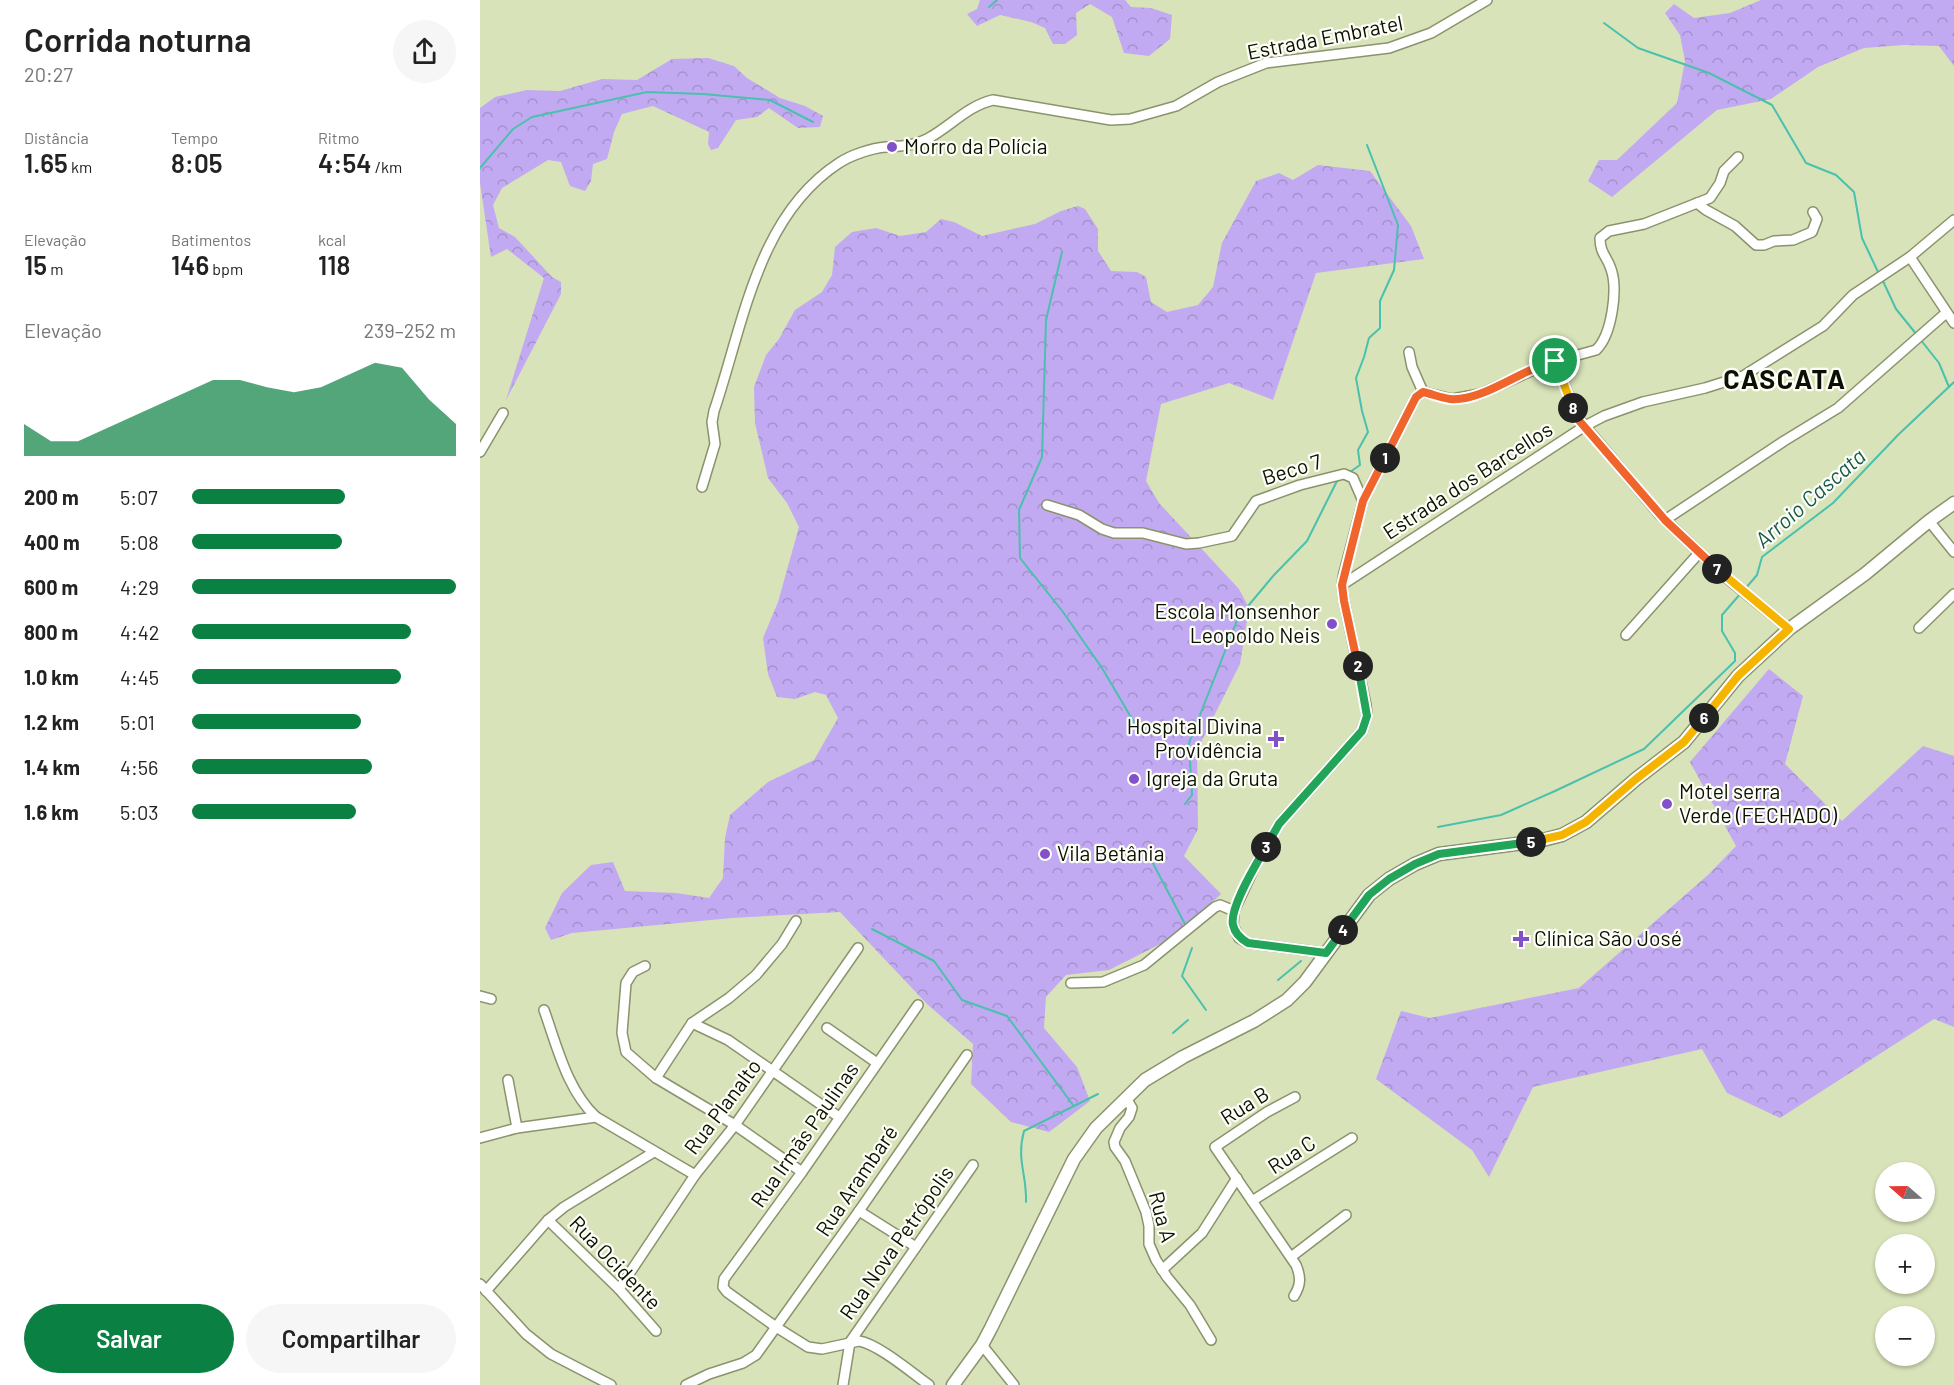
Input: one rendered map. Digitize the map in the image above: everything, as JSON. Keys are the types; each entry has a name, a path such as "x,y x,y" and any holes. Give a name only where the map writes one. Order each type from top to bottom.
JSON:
{"main road":[{"path":"953,1385 982,1345 1074,1159 1096,1128 1145,1080 1183,1057 1254,1021 1287,1000 1305,982 1369,895 1389,879 1439,854 1539,841 1562,835 1586,822 1684,742 1738,676 1789,629 1865,574 1954,503"}],"street":[{"name":"Estrada Embratel","path":"702,487 715,444 712,422 739,330 766,251 782,222 801,195 839,163 877,149 909,145 926,140 978,105 993,100 1111,120 1130,119 1176,106 1218,82 1266,63 1389,48 1431,33 1488,0"},
{"path":"1326,953 1248,943 1239,938 1233,925 1234,911 1255,866 1279,824 1362,731 1367,716 1366,705 1342,585 1363,501 1416,397 1423,392 1452,399 1480,394 1555,361 1596,350 1601,345 1607,331 1615,295 1611,266 1600,250 1600,238 1610,231 1644,224 1710,198 1720,183 1724,171 1738,157"},
{"path":"1697,203 1735,226 1756,245 1793,240 1812,232 1817,219 1813,212"},
{"name":"Estrada dos Barcellos","path":"1342,585 1585,426 1604,416 1643,402 1705,388 1743,376 1823,326 1853,295 1910,256 1954,220"},
{"path":"1910,256 1954,323"},
{"path":"1665,520 1838,408 1946,313"},
{"path":"1409,352 1412,367 1423,392"},
{"path":"1555,361 1576,417 1665,520 1699,553 1789,629"},
{"path":"480,452 503,413"},
{"name":"Beco 7","path":"1047,505 1079,515 1102,529 1114,533 1143,533 1186,544 1232,536 1256,501 1344,474 1353,478 1363,501"},
{"path":"1929,521 1954,552"},
{"path":"1626,635 1699,553"},
{"path":"1919,628 1954,594"},
{"path":"1071,983 1103,981 1144,965 1215,907 1220,905 1234,911"},
{"path":"656,1078 692,1023 729,998 756,975 782,944 796,921"},
{"name":"Rua Planalto","path":"619,1289 695,1175 735,1125 858,948"},
{"path":"645,966 633,972 626,983 622,1033 626,1052 656,1078 735,1125 802,1172"},
{"path":"480,996 491,999"},
{"name":"Rua Irmãs Paulinas","path":"776,1328 727,1292 723,1287 724,1279 802,1172 918,1005"},
{"path":"544,1010 564,1067 583,1105 596,1117 695,1175"},
{"path":"692,1023 728,1040 839,1117"},
{"path":"827,1028 877,1063"},
{"name":"Rua Arambaré","path":"686,1385 709,1374 742,1363 756,1355 967,1055"},
{"path":"508,1080 517,1128"},
{"name":"Rua B","path":"1237,1178 1215,1147 1267,1112 1295,1097"},
{"name":"Rua A","path":"1126,1098 1132,1108 1129,1117 1120,1128 1114,1142 1115,1147 1125,1161 1146,1212 1149,1244 1162,1270 1190,1305 1210,1340"},
{"path":"480,1138 517,1128 596,1117"},
{"name":"Rua C","path":"1252,1201 1352,1138"},
{"path":"611,1385 551,1354 526,1334 483,1288 548,1220 564,1207 654,1152"},
{"name":"Rua Nova Petrópolis","path":"850,1342 973,1165"},
{"path":"1162,1270 1202,1233 1237,1178 1292,1257 1300,1274 1299,1288 1294,1296"},
{"path":"859,1211 916,1247"},
{"path":"1292,1257 1346,1215"},
{"name":"Rua Ocidente","path":"548,1220 619,1289 656,1331"},
{"path":"776,1328 808,1347 822,1349 864,1341 929,1385"},
{"path":"843,1385 850,1342"},
{"path":"982,1345 1014,1385"}],"green space":[{"path":"980,0 1125,0 1131,7 1151,8 1172,15 1170,39 1149,56 1124,53 1112,17 1090,4 1076,13 1077,35 1065,44 1053,44 1045,28 1031,22 1000,15 977,26 967,14 977,9"},
{"path":"1761,0 1954,0 1954,66 1939,46 1904,45 1864,48 1818,67 1771,99 1717,110 1612,197 1588,181 1599,160 1617,160 1677,103 1685,61 1680,35 1665,13 1674,4 1694,18 1730,13"},
{"path":"708,58 734,66 747,78 780,98 805,106 823,116 820,127 798,128 769,108 757,117 736,120 718,148 711,150 708,144 709,132 653,106 622,114 614,132 607,159 593,164 591,181 585,191 570,186 561,162 548,160 502,188 493,205 499,228 515,237 552,277 561,282 561,294 506,400 544,278 507,249 491,257 480,183 480,108 495,97 527,90 560,91 602,79 637,80 672,59"},
{"path":"1318,165 1370,171 1411,226 1424,259 1316,273 1273,400 1229,383 1161,404 1146,481 1159,503 1239,589 1249,608 1240,664 1197,750 1198,829 1184,856 1221,894 1178,935 1109,970 1066,975 1046,997 1044,1028 1077,1067 1090,1101 1049,1132 1011,1122 971,1084 973,1044 927,1004 840,912 732,918 572,933 551,940 545,928 562,893 591,865 613,862 625,891 676,893 709,898 723,878 725,838 730,815 768,782 814,760 838,718 826,695 815,692 795,699 777,697 768,674 763,638 778,602 799,527 787,503 768,478 755,423 754,387 766,355 779,339 795,310 822,292 832,275 835,247 852,232 876,228 900,236 926,232 941,219 954,222 982,236 1035,224 1061,211 1078,206 1085,209 1098,229 1098,251 1111,271 1137,272 1146,277 1151,302 1167,312 1198,305 1213,287 1222,243 1256,181 1279,173 1293,180"},
{"path":"1769,669 1803,696 1785,764 1842,821 1923,746 1954,756 1954,1027 1934,1019 1780,1118 1727,1093 1702,1049 1533,1087 1489,1177 1472,1150 1376,1079 1401,1011 1430,1018 1579,988 1709,874 1736,846 1690,762"}],"waterway":[{"path":"989,7 997,0"},
{"path":"1604,23 1638,48 1709,73 1772,105 1806,163 1836,175 1854,192 1862,238 1879,274"},
{"path":"480,168 513,129 532,117 647,92 770,100 813,122"},
{"path":"1350,472 1360,465 1358,450 1368,432 1356,378 1369,338 1380,328 1380,301 1394,270 1398,225 1367,145"},
{"path":"1062,252 1046,320 1042,457 1019,510 1020,558 1063,612 1102,668 1135,724"},
{"path":"1882,279 1896,309 1917,335"},
{"path":"1920,339 1939,363 1949,387"},
{"name":"Arroio Cascata","path":"1745,589 1757,575 1762,557 1833,503 1898,435 1954,382"},
{"path":"1185,804 1192,795 1189,743 1238,618 1274,575 1307,541 1340,479"},
{"name":"Arroio Cascata","path":"1438,827 1501,815 1644,749 1735,661 1735,653 1722,631 1722,615 1741,593"},
{"path":"1147,852 1186,926"},
{"path":"872,929 934,961 962,1000 1007,1016 1073,1105"},
{"path":"1192,948 1182,976 1206,1010"},
{"name":"Arroio Cascata","path":"1278,980 1301,961"},
{"name":"Arroio Cascata","path":"1173,1033 1188,1020"},
{"name":"Arroio Cascata","path":"1026,1202 1021,1159 1024,1131 1098,1094"}],"place":[{"name":"Morro da Polícia","path":"892,147"},
{"name":"Escola Monsenhor Leopoldo Neis","path":"1332,624"},
{"name":"Hospital Divina Providência","path":"1276,739"},
{"name":"Igreja da Gruta","path":"1134,779"},
{"name":"Motel serra Verde (FECHADO)","path":"1667,804"},
{"name":"Vila Betânia","path":"1045,854"},
{"name":"Clínica São José","path":"1521,939"}],"district":[{"name":"CASCATA","path":"1785,380"}],"route":[{"path":"1555,361 1576,417 1660,515 1721,573 1789,629 1738,676 1684,742 1586,822 1562,835 1539,841 1439,854 1415,864 1389,879 1369,895 1326,953 1248,943 1239,938 1233,925 1234,911 1255,866 1279,824 1362,731 1367,716 1342,585 1363,501 1416,397 1423,392 1452,399 1480,394 1555,361"}]}
